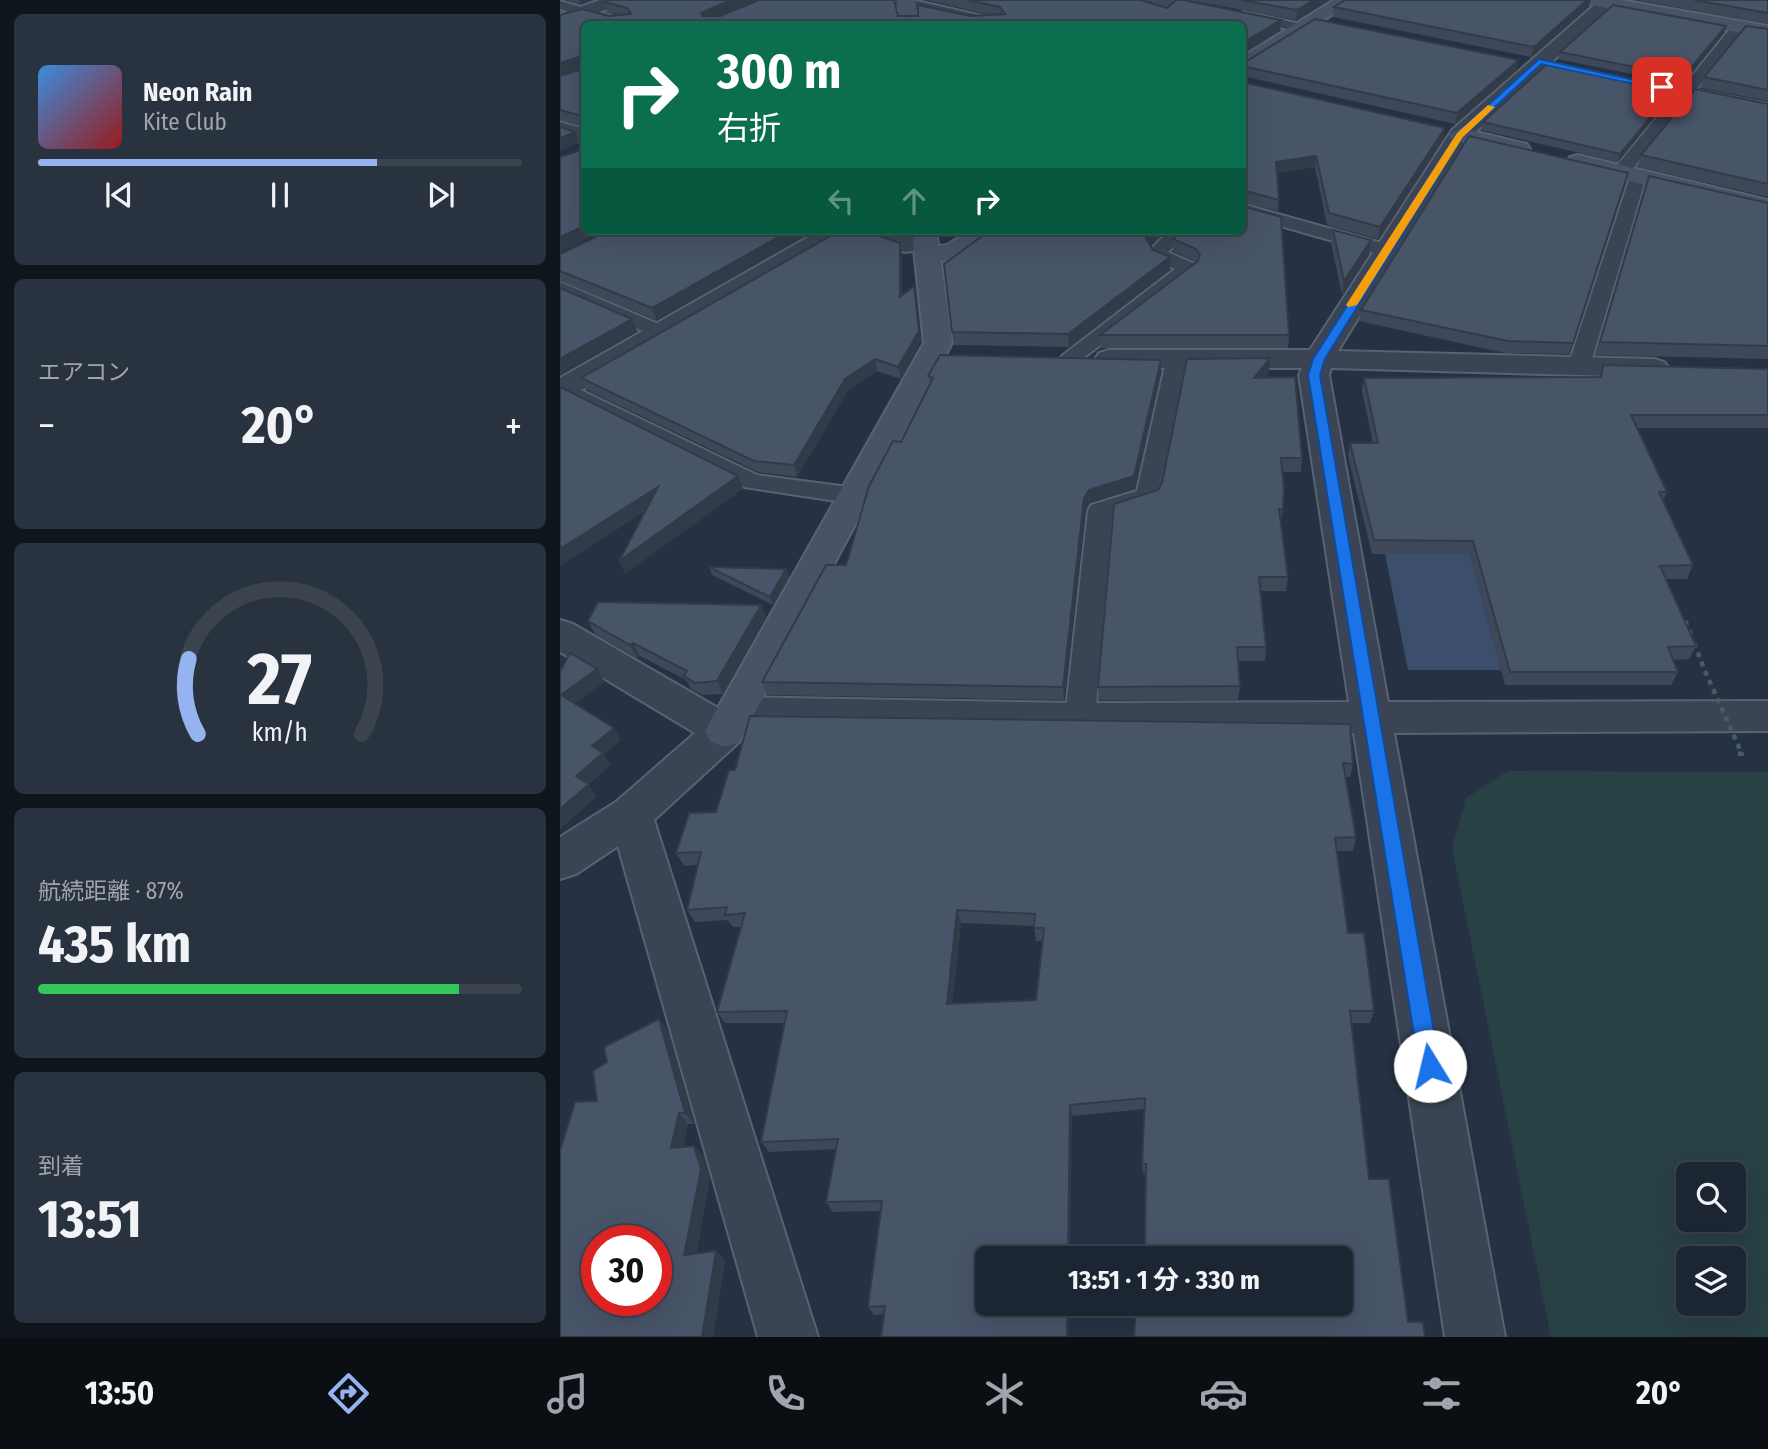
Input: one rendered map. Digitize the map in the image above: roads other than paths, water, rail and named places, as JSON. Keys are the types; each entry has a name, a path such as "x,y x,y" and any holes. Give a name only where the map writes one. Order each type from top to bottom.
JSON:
{"street":[{"path":"560,20 617,0"},
{"path":"1246,63 1346,0"},
{"path":"1475,1337 1314,375 1319,359 1385,250 1446,132 1540,64 1602,1 1768,32"},
{"path":"902,10 974,21"},
{"path":"1307,25 1338,26"},
{"path":"560,128 581,135"},
{"path":"1446,132 1768,207"},
{"path":"562,389 830,235"},
{"path":"878,235 905,244 925,243 954,252 981,235"},
{"path":"560,860 631,815 730,721 856,496 945,357 938,343 925,243"},
{"path":"1056,358 1176,361 1319,359 1687,369"},
{"path":"560,634 730,721 1768,716"},
{"path":"631,815 788,1337"}],"lane":[{"path":"1150,21 1189,3"},
{"path":"560,5 614,21"},
{"path":"1146,7 1168,11"},
{"path":"1222,12 1307,25"},
{"path":"1579,366 1629,174 1686,92 1739,27"},
{"path":"1619,78 1768,109"},
{"path":"1246,210 1385,250"},
{"path":"1056,358 1188,268 1161,257 1158,251 1176,235"},
{"path":"564,293 661,332"},
{"path":"1080,718 1100,511 1149,496 1176,361"},
{"path":"562,389 752,482 856,496"}],"water":[{"path":"1385,554 1470,554 1501,670 1408,670"}]}
